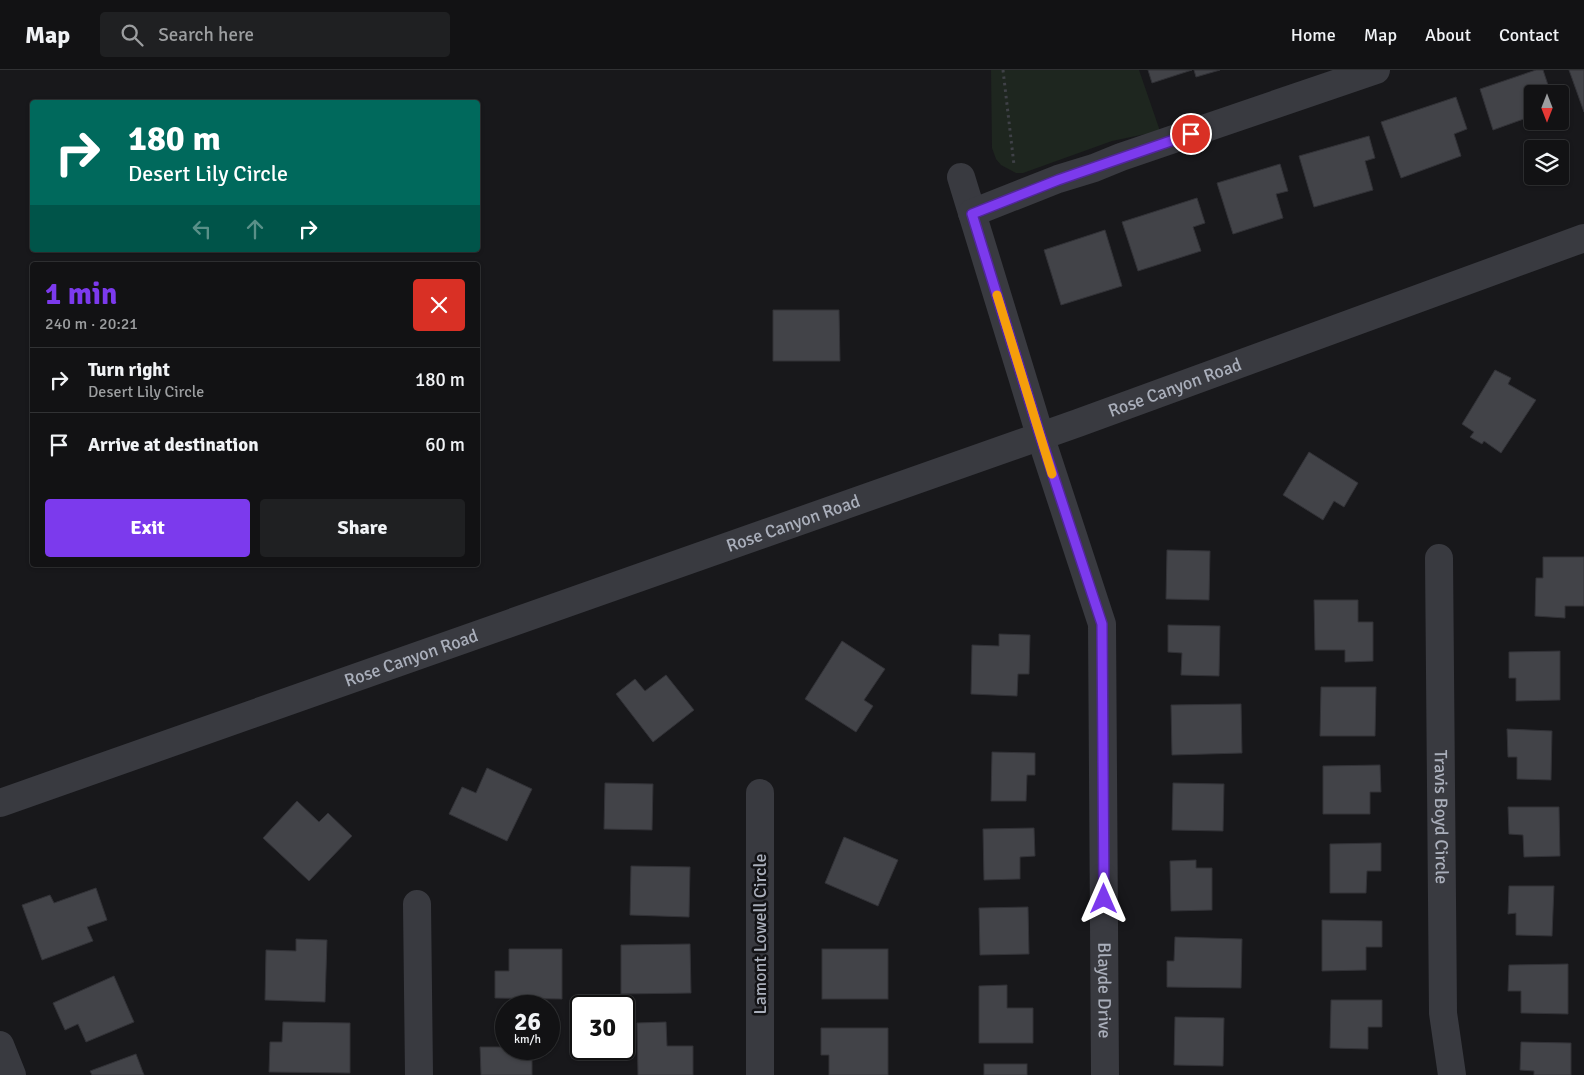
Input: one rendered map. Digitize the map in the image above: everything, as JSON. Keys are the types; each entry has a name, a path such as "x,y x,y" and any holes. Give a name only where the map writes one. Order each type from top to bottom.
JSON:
{"street":[{"path":"972,214 1058,180 1376,70"},
{"name":"Blayde Drive","path":"961,177 1040,435 1102,624 1105,1075"},
{"name":"Rose Canyon Road","path":"0,803 1040,435 1584,238"},
{"name":"Travis Boyd Circle","path":"1439,558 1443,1013 1452,1075"},
{"name":"Lamont Lowell Circle","path":"760,793 760,1075"},
{"path":"417,904 419,1075"},
{"path":"0,1045 12,1075"}],"path":[{"path":"1003,70 1014,165"}],"shaded area":[{"path":"991,70 1139,70 1160,131 1112,141 1023,173 1016,173 1001,165 996,159 992,148"}],"building":[{"path":"1148,70 1192,70 1152,83"},
{"path":"1194,70 1220,70 1196,77"},
{"path":"1536,70 1543,70 1548,85 1524,85 1524,119 1493,130 1480,89"},
{"path":"1569,70 1584,70 1584,112"},
{"path":"1456,97 1467,129 1454,134 1461,156 1401,178 1381,122"},
{"path":"1369,136 1375,158 1365,161 1373,190 1314,207 1299,156"},
{"path":"1280,164 1288,191 1276,194 1283,218 1233,234 1217,183"},
{"path":"1197,198 1205,223 1193,227 1201,251 1138,271 1122,222"},
{"path":"1105,230 1122,286 1061,305 1044,250"},
{"path":"773,310 839,310 840,361 773,361"},
{"path":"1495,370 1511,378 1508,384 1536,400 1501,453 1484,441 1482,444 1470,437 1474,432 1462,424"},
{"path":"1309,452 1358,483 1344,507 1334,501 1323,520 1283,495"},
{"path":"1167,550 1210,551 1209,600 1166,599"},
{"path":"1543,557 1584,557 1584,606 1565,606 1565,618 1535,616 1536,578 1543,578"},
{"path":"1314,600 1358,600 1358,622 1373,622 1373,661 1345,662 1345,650 1315,650"},
{"path":"1168,625 1220,626 1219,676 1181,675 1182,653 1168,652"},
{"path":"999,634 1030,635 1029,674 1018,674 1017,696 971,694 972,645 999,646"},
{"path":"842,641 885,669 864,700 873,706 856,732 805,699"},
{"path":"1560,651 1560,700 1516,701 1516,678 1509,678 1509,652"},
{"path":"666,675 694,710 653,742 616,694 635,679 645,691"},
{"path":"1321,687 1376,687 1375,736 1320,736"},
{"path":"1241,704 1242,753 1172,755 1171,705"},
{"path":"1507,729 1552,731 1551,780 1517,779 1517,757 1508,757"},
{"path":"992,752 1035,753 1035,775 1027,775 1026,801 991,801"},
{"path":"1380,765 1381,792 1370,792 1370,814 1323,814 1323,766"},
{"path":"487,768 532,789 507,841 449,814 462,787 476,793"},
{"path":"605,783 653,784 652,830 604,829"},
{"path":"1173,783 1224,784 1223,831 1172,830"},
{"path":"297,801 319,822 328,813 352,836 309,881 263,838"},
{"path":"1508,807 1559,807 1560,856 1524,857 1523,835 1509,834"},
{"path":"1034,828 1035,856 1020,857 1020,879 984,880 983,829"},
{"path":"844,837 898,860 878,906 825,883"},
{"path":"1381,843 1381,871 1367,871 1366,893 1330,893 1330,844"},
{"path":"1196,860 1196,868 1212,868 1212,910 1171,911 1170,861"},
{"path":"631,866 690,867 689,917 630,915"},
{"path":"1509,886 1554,886 1552,936 1516,935 1516,913 1508,914"},
{"path":"96,888 107,920 87,927 93,941 42,960 22,905 50,895 54,903"},
{"path":"1028,907 1029,954 980,955 979,908"},
{"path":"1322,920 1382,921 1382,947 1366,947 1366,970 1322,971"},
{"path":"1175,937 1242,939 1241,988 1167,987 1167,961 1174,961"},
{"path":"296,939 327,940 325,1002 265,1000 266,950 296,951"},
{"path":"690,944 691,993 621,994 621,945"},
{"path":"509,949 562,949 562,999 560,999 560,995 495,995 495,971 509,971"},
{"path":"822,949 888,949 888,999 822,999"},
{"path":"1568,964 1568,1014 1521,1013 1521,991 1508,991 1509,965"},
{"path":"114,976 134,1022 86,1042 78,1024 65,1030 53,1003"},
{"path":"1007,985 1007,1008 1033,1008 1033,1043 979,1043 979,986"},
{"path":"1331,1000 1382,1000 1382,1027 1368,1027 1368,1049 1330,1048"},
{"path":"1175,1017 1224,1018 1223,1066 1174,1065"},
{"path":"283,1022 350,1023 350,1073 269,1072 270,1042 282,1042"},
{"path":"666,1022 667,1046 693,1046 693,1075 638,1075 637,1023"},
{"path":"821,1028 888,1028 888,1075 829,1075 829,1055 821,1055"},
{"path":"1521,1042 1571,1043 1571,1075 1534,1075 1534,1071 1520,1070"},
{"path":"480,1047 495,1047 495,1060 532,1060 532,1075 481,1075"},
{"path":"136,1054 144,1075 92,1075 90,1071"},
{"path":"984,1064 1027,1064 1027,1075 984,1075"}],"slow traffic":[{"path":"997,295 1052,474"}],"route":[{"path":"1104,899 1102,624 1040,435 972,214 1058,180 1191,134"}]}
